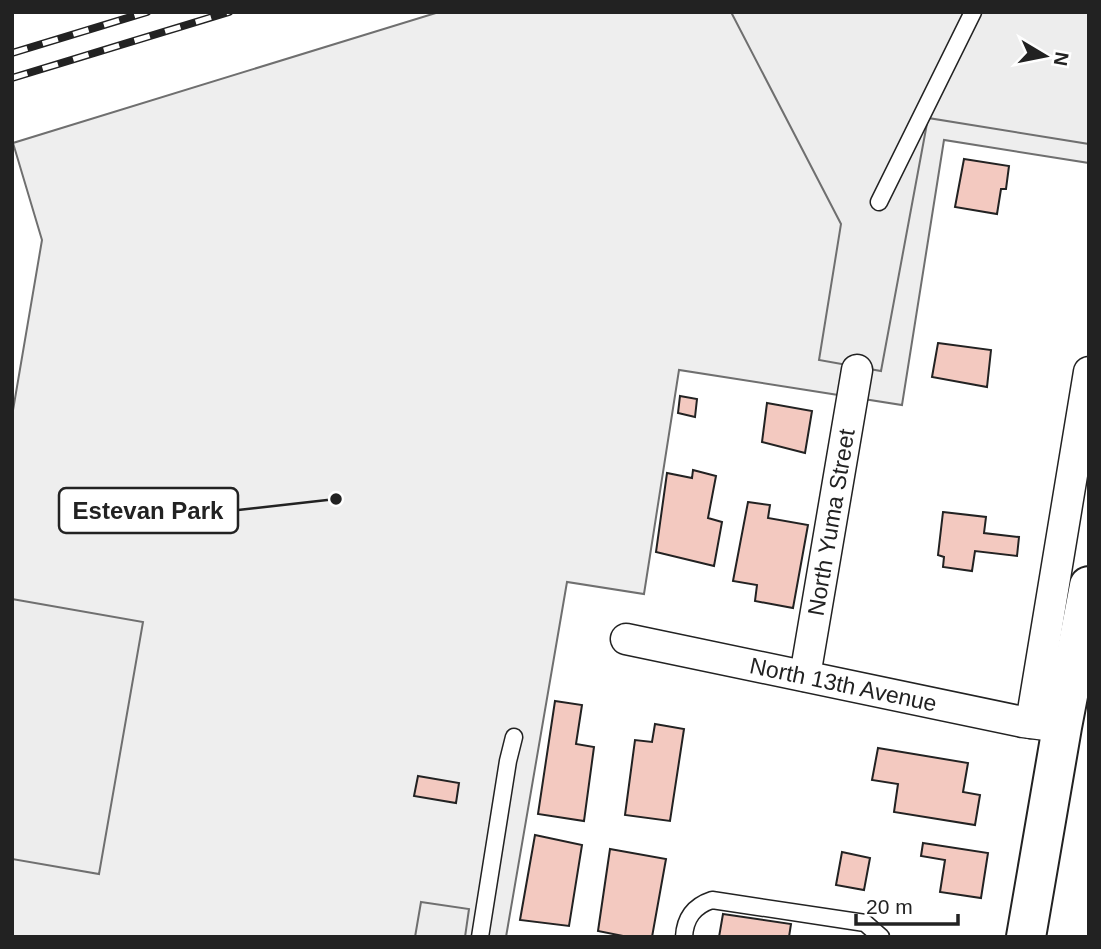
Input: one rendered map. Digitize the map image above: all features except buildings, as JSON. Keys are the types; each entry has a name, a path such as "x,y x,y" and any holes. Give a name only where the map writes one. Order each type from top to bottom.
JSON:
{"main road":[{"path":"1026,937 1046,725 1089,586"}],"street":[{"name":"North Yuma Street","path":"805,676 857,370"},
{"path":"1046,725 1089,372"},
{"name":"North 13th Avenue","path":"626,639 1046,725"}],"lane":[{"path":"879,202 973,12"},
{"path":"480,937 514,737"},
{"path":"684,937 690,914 700,904 712,900 864,923 881,937"}],"shaded area":[{"path":"439,12 1089,12 1089,163 944,140 902,405 679,370 644,594 567,582 506,937 12,937 12,416 42,240 13,143"},
{"path":"731,12 1089,12 1089,144 928,118 881,371 819,360 841,224"},
{"path":"12,599 143,622 99,874 12,859"},
{"path":"421,902 469,909 465,937 415,937"}],"railway":[{"path":"12,53 147,12"},
{"path":"12,78 229,12"}],"place":[{"name":"Estevan Park","path":"336,499"}]}
